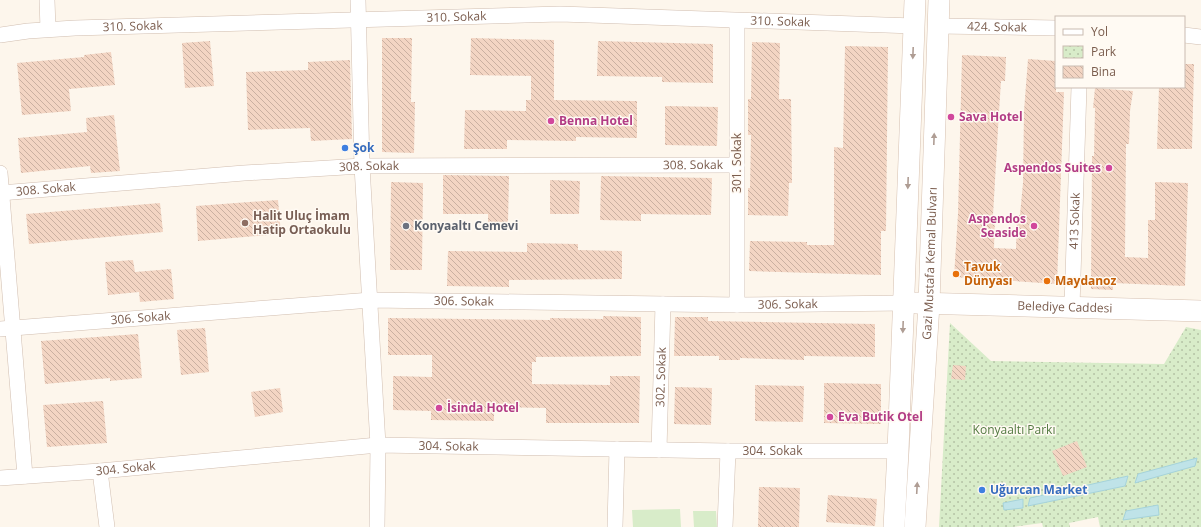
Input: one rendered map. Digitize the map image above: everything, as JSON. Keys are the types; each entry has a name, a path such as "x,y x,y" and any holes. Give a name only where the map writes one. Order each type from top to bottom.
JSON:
{"main road":[{"name":"Gazi Mustafa Kemal Bulvarı","path":"894,527 915,0"},
{"name":"Gazi Mustafa Kemal Bulvarı","path":"915,527 929,304 939,0"},
{"name":"306. Sokak","path":"904,303 929,304"},
{"name":"Belediye Caddesi","path":"929,304 1201,311"},
{"path":"898,451 920,451"}],"street":[{"path":"47,0 48,29"},
{"path":"358,0 362,166 371,300 378,445 378,527"},
{"name":"310. Sokak","path":"0,35 48,29 358,19 560,7 737,21 914,26"},
{"name":"301. Sokak","path":"737,21 737,305"},
{"name":"424. Sokak","path":"938,26 1055,28"},
{"path":"1185,36 1201,37"},
{"name":"413 Sokak","path":"1072,307 1079,88"},
{"name":"308. Sokak","path":"1,193 362,166 737,165"},
{"path":"0,173 6,329 25,476"},
{"name":"306. Sokak","path":"6,329 371,300 737,305 904,303"},
{"name":"302. Sokak","path":"659,450 663,304"},
{"name":"304. Sokak","path":"0,478 100,471 378,445 728,451 898,451"},
{"path":"615,527 617,449"},
{"path":"725,527 728,451"},
{"path":"100,471 108,527"}],"green space":[{"name":"Konyaaltı Parkı","path":"950,323 991,361 1164,364 1186,327 1201,330 1201,527 1100,527 1098,517 1069,523 1070,527 1043,527 1042,523 1013,527 939,527","holes":["1128,476 1125,486 1028,506"]},
{"path":"680,509 681,527 633,527 632,510"},
{"path":"693,511 716,511 717,527 694,527"}],"water":[{"path":"1197,458 1195,466 1135,483 1138,474"},
{"path":"1128,476 1125,486 1028,506 1030,498"},
{"path":"1023,499 1023,508 1004,510 1003,503"},
{"path":"1158,505 1159,515 1123,520 1126,511"}],"building":[{"path":"382,38 412,38 411,102 415,102 414,153 382,152"},
{"path":"471,38 554,40 554,100 637,101 637,138 576,137 576,141 507,140 507,149 464,149 465,110 526,111 526,100 531,100 531,76 470,75"},
{"path":"210,41 214,86 185,88 182,43"},
{"path":"598,41 713,44 713,83 662,82 662,77 597,76"},
{"path":"752,42 780,43 779,99 791,99 792,183 789,183 788,216 748,215 751,135 748,135 748,99 751,99"},
{"path":"845,46 888,47 886,231 881,231 881,275 749,271 750,241 807,242 807,245 834,245 834,147 843,148"},
{"path":"111,52 115,85 69,89 71,111 22,115 17,63 84,57 84,55"},
{"path":"962,55 1006,57 1005,81 1001,81 999,112 993,215 995,215 994,248 1016,249 1017,215 1020,215 1023,183 1024,111 1028,59 1055,61 1056,92 1064,92 1057,284 954,277 958,214"},
{"path":"350,60 352,139 311,141 310,128 248,130 246,72 308,70 308,62"},
{"path":"1185,64 1194,64 1192,149 1157,149 1159,88 1185,88"},
{"path":"1095,88 1133,91 1130,111 1129,144 1126,144 1125,257 1148,258 1148,220 1155,220 1155,182 1188,183 1185,286 1113,283 1113,290 1091,289 1092,156 1094,156 1095,108 1093,108"},
{"path":"665,106 718,107 717,146 665,145"},
{"path":"114,115 120,171 91,173 90,166 21,173 18,138 87,132 86,118"},
{"path":"443,175 509,176 508,222 488,222 488,214 443,214"},
{"path":"601,176 712,178 711,215 641,214 641,221 600,220"},
{"path":"550,180 580,181 579,214 550,214"},
{"name":"Konyaaltı Cemevi","path":"391,182 423,183 422,270 390,270"},
{"path":"278,200 281,234 198,241 196,206"},
{"path":"160,203 163,232 29,244 26,214"},
{"path":"527,243 578,244 578,250 622,251 622,279 509,280 509,287 447,286 448,251 527,252"},
{"path":"133,260 135,272 171,269 174,299 140,302 139,292 108,295 105,262"},
{"path":"603,316 641,317 641,356 536,357 536,362 532,362 532,384 610,385 610,376 640,376 639,423 546,423 546,408 494,407 494,421 431,420 431,411 393,410 393,376 432,377 432,355 388,355 388,318 550,320 550,318 603,319"},
{"path":"675,317 708,317 708,321 875,324 875,357 804,356 804,360 740,358 740,360 719,360 719,356 674,356"},
{"path":"205,328 209,372 181,375 177,330"},
{"path":"138,334 142,378 110,381 110,378 45,384 41,341"},
{"path":"953,365 966,366 965,380 951,379"},
{"path":"824,383 881,384 881,424 824,423"},
{"path":"755,385 804,386 803,422 755,421"},
{"path":"675,387 712,388 711,425 674,424"},
{"path":"280,388 283,412 255,417 251,392"},
{"path":"103,401 107,443 47,447 43,405"},
{"path":"1077,441 1087,467 1063,476 1052,451"},
{"path":"759,487 800,488 799,527 758,527"},
{"path":"828,495 877,499 875,526 826,522"}],"place":[{"name":"Sava Hotel","path":"951,117"},
{"name":"Benna Hotel","path":"551,121"},
{"name":"Şok","path":"345,148"},
{"name":"Aspendos Suites","path":"1109,168"},
{"name":"Halit Uluç İmam Hatip Ortaokulu","path":"245,223"},
{"name":"Konyaaltı Cemevi","path":"406,226"},
{"name":"Aspendos Seaside","path":"1034,226"},
{"name":"Tavuk Dünyası","path":"956,274"},
{"name":"Maydanoz","path":"1047,281"},
{"name":"İsinda Hotel","path":"439,408"},
{"name":"Eva Butik Otel","path":"830,417"},
{"name":"Uğurcan Market","path":"982,490"}]}
